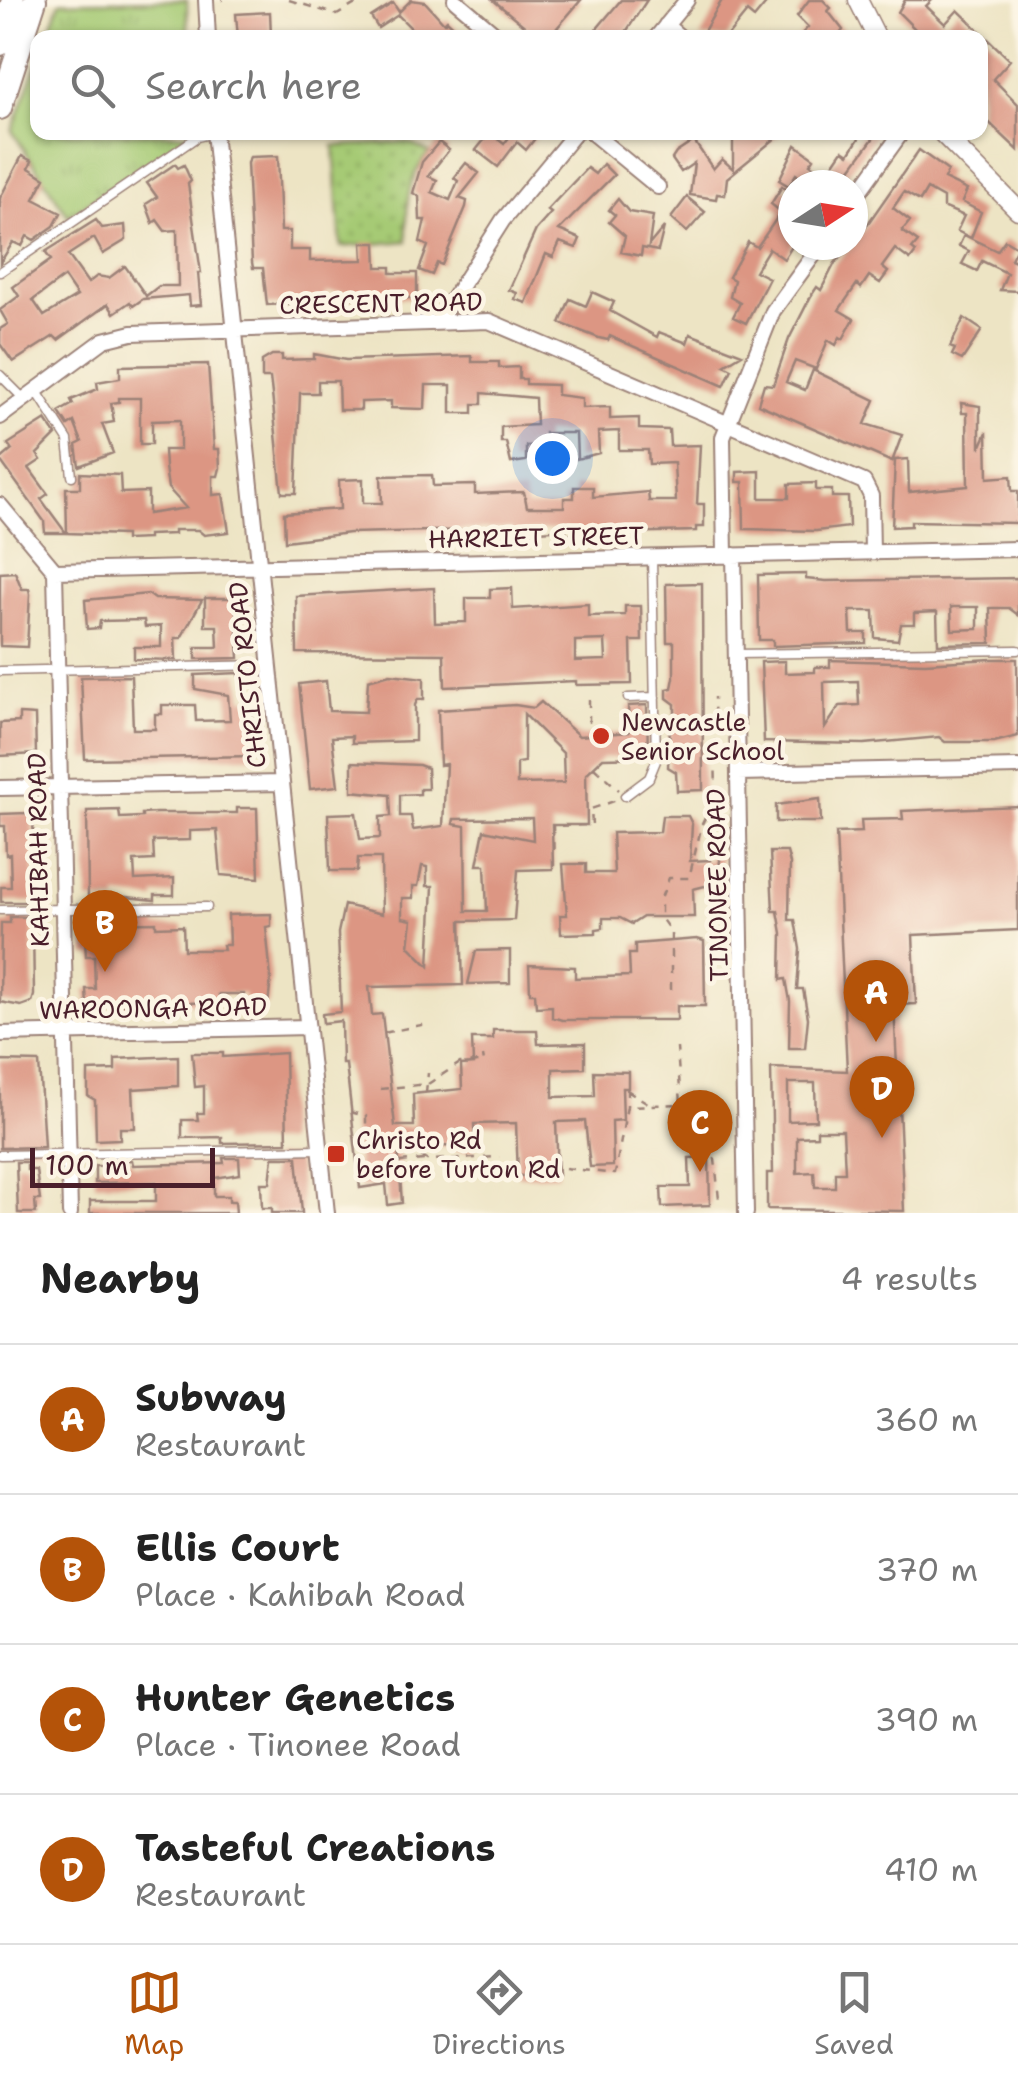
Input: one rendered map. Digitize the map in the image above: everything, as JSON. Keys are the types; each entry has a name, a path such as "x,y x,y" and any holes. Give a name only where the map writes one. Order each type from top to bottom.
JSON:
{"highway":[{"path":"1,40 13,0"},
{"path":"0,108 35,0"}],"street":[{"path":"206,0 208,30"},
{"path":"456,0 491,30"},
{"path":"662,30 687,0"},
{"path":"858,0 873,30"},
{"path":"666,25 672,30"},
{"name":"CHRISTO ROAD","path":"215,140 327,1213"},
{"path":"438,322 503,220 569,140"},
{"path":"601,140 658,188"},
{"path":"868,179 896,140"},
{"path":"949,140 1018,210"},
{"name":"TINONEE ROAD","path":"746,1213 735,654 722,437 773,312 810,260"},
{"name":"CRESCENT ROAD","path":"0,417 104,340 132,333 489,322 864,482 871,496 872,552"},
{"path":"0,505 55,571"},
{"name":"HARRIET STREET","path":"55,571 1018,548"},
{"name":"KAHIBAH ROAD","path":"55,571 70,1213"},
{"path":"738,773 1018,767"},
{"path":"0,788 281,783"},
{"name":"WAROONGA ROAD","path":"0,1034 308,1027"}],"lane":[{"path":"0,272 195,140"},
{"path":"0,375 30,395 68,440 72,476"},
{"path":"625,796 649,778 656,761 652,557"},
{"path":"735,654 1018,650"},
{"path":"0,671 268,665"},
{"path":"628,698 654,697"},
{"path":"0,910 207,907"},
{"path":"0,1155 320,1148"}],"path":[{"path":"290,0 338,15 362,0"},
{"path":"671,990 671,932 661,918 660,898 669,878 688,878 702,824 716,796 714,698"},
{"path":"589,699 590,732 628,731"},
{"path":"554,866 553,826 592,824 592,810 625,796 594,767"},
{"path":"384,1033 426,1024"},
{"path":"628,1106 680,1104 677,1048"},
{"path":"380,1089 425,1085 461,1060 484,1062 483,1056"},
{"path":"426,1093 428,1072"},
{"path":"565,1168 615,1174 628,1106 627,1089 652,1105"},
{"path":"676,1104 715,1159 719,1200"},
{"path":"350,1112 366,1116 366,1126"},
{"path":"408,1147 427,1160"},
{"path":"400,1162 500,1157"}],"green space":[{"path":"187,0 188,30 50,30 60,2"},
{"path":"30,82 30,140 184,140 68,216 12,131"},
{"path":"406,142 429,152 409,193 407,241 341,247 334,146"}],"building":[{"path":"411,0 425,2 444,23 447,20 458,30 411,30 398,15 378,28 371,17 393,3 399,12"},
{"path":"493,0 581,0 559,30 529,30"},
{"path":"621,0 647,0 627,30 596,30"},
{"path":"722,0 769,0 754,18 747,12 732,30 705,30"},
{"path":"809,0 823,0 843,30 805,30 808,27 797,16"},
{"path":"905,0 932,0 926,6 945,24 958,10 979,30 916,30 898,12"},
{"path":"270,12 271,30 237,30 236,14"},
{"path":"988,39 1010,60 993,79 1018,104 1018,150 988,122"},
{"path":"484,140 504,144 507,140 534,140 526,150 517,142 498,167 476,150"},
{"path":"733,140 773,140 727,178 725,195 717,194 716,199 690,195 694,163 681,172 672,159 694,141 713,169 722,159 733,169"},
{"path":"858,140 872,140 850,170 829,170 843,150 849,154"},
{"path":"439,142 449,150 428,176 437,180 432,192 450,200 458,181 454,178 466,163 479,173 459,198 467,201 466,207 442,265 437,263 432,275 419,270 428,246 420,242 425,220 420,220 419,196 413,193 422,162"},
{"path":"796,145 814,158 810,164 819,170 784,170"},
{"path":"919,150 948,171 944,179 967,190 962,202 981,212 971,238 957,231 964,216 943,207 943,198 927,189 920,201 904,192 893,208 910,221 902,231 918,242 912,249 916,252 910,260 895,249 882,267 888,272 880,283 869,276 861,288 857,284 839,310 854,319 843,339 840,337 836,345 828,340 816,369 795,361 786,382 805,390 813,370 875,400 865,424 902,435 892,462 758,404 764,384 773,385 789,339 811,296 817,287 821,290 835,263 868,260 868,223"},
{"path":"22,156 32,161 29,168 45,178 34,199 61,213 54,226 34,240 27,236 22,246 13,242 0,263 0,198"},
{"path":"278,156 281,231 290,231 290,250 310,250 310,261 363,260 362,243 376,243 377,267 391,267 391,273 417,273 417,298 346,298 346,292 326,292 327,298 313,298 313,303 267,305 263,268 253,268 252,262 247,163 250,157"},
{"path":"175,164 178,168 184,165 191,181 188,184 201,273 201,305 190,306 189,295 143,299 133,306 130,302 114,313 108,304 58,340 54,336 13,362 0,344 0,329 8,324 0,310 19,296 13,287 51,260 45,252 96,220 102,228 125,225 126,240 103,254 94,238 68,255 88,283 97,276 109,278 125,266 146,296 159,286 178,286 177,230 165,231 157,220 153,223 146,204 157,197 147,183","holes":["64,277 77,296 44,316 33,300"]},
{"path":"603,164 614,175 559,230 580,239 576,248 560,242 553,257 546,254 526,303 515,299 517,293 509,290 536,230 551,213 547,210 587,168 595,174"},
{"path":"687,197 705,212 687,232 671,218"},
{"path":"618,199 629,212 653,216 649,245 664,227 658,251 642,248 641,256 621,252 625,236 609,222 615,215 609,210"},
{"path":"778,216 778,255 769,248 755,271 769,278 746,323 733,317 740,303 730,297 734,280 729,277 748,242 757,247"},
{"path":"964,235 997,251 1005,240 1017,247 1011,259 1018,262 1018,291 1000,290 1007,273 982,261 977,271 962,264 969,251 959,246"},
{"path":"592,292 614,302 610,311 657,337 659,332 687,343 690,334 742,354 724,365 732,369 724,386 610,336 608,340 599,338 560,323 570,299 586,306"},
{"path":"964,318 982,330 962,360 952,355 955,349 950,347"},
{"path":"314,354 346,360 472,356 472,362 499,362 499,368 519,367 519,379 526,379 526,384 557,385 557,395 582,398 582,408 610,407 610,419 639,418 639,429 669,430 670,446 700,445 697,504 704,504 704,527 696,527 696,531 574,534 566,534 566,529 512,533 512,529 349,533 285,541 284,513 340,509 339,480 363,479 363,503 382,503 381,476 432,475 433,486 475,485 475,494 524,492 527,507 564,507 564,498 574,498 574,487 593,487 593,497 648,492 649,501 676,501 674,463 649,464 648,450 619,450 619,431 598,432 599,453 577,459 576,433 545,433 545,445 526,446 526,461 511,463 506,442 501,442 501,427 536,425 535,398 482,393 482,404 473,404 473,413 451,413 451,385 426,385 425,409 391,408 391,401 361,402 361,410 339,410 338,381 318,381 318,393 300,393 296,493 282,493 270,378 262,378 262,361 272,355 282,355 282,360 314,359"},
{"path":"208,364 214,449 219,449 220,468 218,476 213,476 213,495 223,494 229,532 204,535 198,530 174,530 174,534 125,540 125,535 67,533 66,488 80,488 80,473 120,475 121,493 148,492 148,514 186,508 168,488 165,467 164,450 180,450 180,420 152,421 152,444 140,444 140,398 119,398 119,402 111,403 114,422 102,424 113,453 79,466 76,445 82,442 74,422 68,426 59,412 73,404 71,400 98,389 97,382 120,378 120,366"},
{"path":"961,403 980,406 980,448 987,432 988,478 1011,476 1012,491 1018,491 1018,523 911,521 911,526 892,527 895,460 908,459 909,492 968,486 967,413 962,413"},
{"path":"46,420 56,435 37,454 41,460 29,468 48,494 41,499 66,533 45,533 44,521 0,460 12,450 8,444"},
{"path":"760,471 760,498 789,498 789,484 816,483 816,490 832,490 832,497 848,497 849,527 816,531 744,529 743,482 737,482 737,472"},
{"path":"15,572 22,589 29,589 30,594 27,647 0,646 0,573"},
{"path":"806,574 806,579 826,581 1018,578 1018,615 1009,608 990,608 991,643 938,644 937,612 914,613 914,624 901,624 898,640 875,638 874,611 850,611 851,633 866,633 866,643 773,646 773,640 759,640 758,575","holes":["951,607 978,607 978,629 952,630"]},
{"path":"702,583 703,790 677,791 676,772 668,767 675,704 667,698 674,678 674,642 667,642 666,584"},
{"path":"434,588 435,623 466,622 466,598 490,598 490,589 512,588 513,609 588,604 588,616 625,615 625,606 641,606 642,641 631,641 632,684 576,685 576,681 445,687 444,654 297,653 296,596","holes":["605,640 606,660 575,661 575,641"]},
{"path":"148,594 155,599 202,600 181,638 175,638 176,660 134,659 134,647 161,647 161,626 145,627 144,620 100,621 99,628 87,629 85,600"},
{"path":"205,598 235,598 239,658 196,659 196,647 218,647 217,626 205,626"},
{"path":"1017,659 1018,736 994,742 945,742 939,737 864,744 764,742 761,662 785,661 785,673 815,672 815,667 830,667 830,660 925,663","holes":["858,681 859,705 840,706 825,728 824,682"]},
{"path":"239,673 243,699 250,698 256,756 85,759 81,677 131,676 133,729 155,729 155,714 162,714 162,705 195,705 196,721 230,720 228,695 195,689 195,675"},
{"path":"390,674 424,678 424,699 418,699 415,705 415,741 352,743 352,736 332,737 338,786 310,789 299,684 326,681 329,711 366,712 368,680"},
{"path":"541,702 579,736 629,732 628,706 647,705 648,757 603,758 586,774 587,825 552,825 553,869 518,870 514,920 461,921 463,985 369,987 372,1015 382,1014 395,1126 414,1126 413,1094 462,1089 461,1065 473,1064 472,1039 493,1039 493,1030 537,1030 538,1044 585,1043 585,1068 553,1069 553,1097 595,1096 594,1071 628,1072 628,1088 622,1088 623,1120 612,1121 613,1166 590,1167 585,1121 556,1122 558,1175 518,1176 516,1123 474,1124 475,1151 454,1151 454,1146 398,1147 402,1203 388,1205 386,1184 360,1188 346,1064 342,1064 341,1021 323,1023 322,1014 341,1012 338,933 344,905 382,914 381,858 358,858 357,871 330,871 328,814 356,813 360,839 380,838 380,817 391,816 390,795 352,791 352,762 419,765 427,768 428,789 420,789 420,794 400,795 400,816 411,816 413,830 443,826 446,764 440,765 438,710 515,705 534,708","holes":["524,714 563,753 564,783 517,784 517,763 524,762","532,818 533,840 484,830 477,865 485,865 487,911 466,911 465,826 453,824 454,819","422,866 427,867 427,886 433,886 429,966 409,946 412,920 402,918 402,898 413,898 413,886 418,886"]},
{"path":"19,714 35,715 36,754 0,756 0,723 19,722"},
{"path":"820,799 821,822 776,822 776,805"},
{"path":"1018,806 1018,930 913,935 916,1004 894,1005 904,1211 767,1209 767,1173 773,1173 771,1068 847,1071 836,833 862,832 861,820 903,819 902,811","holes":["788,1083 815,1083 816,1120 788,1121","817,1130 843,1130 845,1172 835,1172 835,1187 815,1187 814,1172 797,1173 797,1137 817,1136"]},
{"path":"237,808 257,808 259,878 221,875 217,830 190,831 190,840 153,841 154,860 134,861 135,880 174,878 174,895 155,895 155,900 117,896 117,901 88,901 87,811 119,810 120,818 156,813 237,813"},
{"path":"28,813 33,817 35,902 1,902 1,887 11,887 10,854 6,855 5,826 0,826 0,814"},
{"path":"662,816 688,816 692,824 690,861 710,860 710,854 721,853 717,883 693,889 694,917 643,917 632,924 620,918 603,918 603,928 596,929 596,933 561,934 560,915 567,915 563,864 586,864 586,873 614,873 612,833 660,832"},
{"path":"770,852 787,852 790,864 789,920 795,920 800,949 797,989 803,989 808,1018 805,1048 789,1048 790,1001 786,979 781,980 782,933 778,911 773,911"},
{"path":"271,914 271,926 266,927 271,978 268,1005 244,1006 244,994 219,994 219,1002 87,1006 86,989 95,989 94,956 86,956 85,939 94,939 94,923 156,922 156,927 183,926 184,950 224,950 223,945 229,945 228,915"},
{"path":"10,917 30,917 33,924 34,995 32,1002 21,1006 0,1002 1,923 10,923"},
{"path":"704,941 705,1006 677,1006 677,1020 562,1020 552,1017 552,1006 536,1007 535,993 530,993 529,965 575,967 575,978 630,976 629,954 635,954 635,944"},
{"path":"510,950 510,983 468,984 476,951"},
{"path":"192,1053 223,1053 223,1057 285,1053 287,1142 222,1143 222,1137 182,1138 182,1120 198,1120 197,1113 204,1113 204,1086 195,1087"},
{"path":"178,1056 178,1086 133,1089 135,1128 120,1128 120,1139 96,1140 95,1100 88,1096 88,1071 115,1070 115,1059"},
{"path":"0,1061 39,1062 44,1147 0,1148"},
{"path":"273,1157 297,1157 302,1213 272,1213 272,1208 262,1208 261,1183 270,1183"},
{"path":"709,1157 710,1205 662,1207 661,1187 690,1187 689,1158"},
{"path":"223,1158 239,1158 240,1174 214,1178 214,1196 229,1196 229,1201 235,1201 236,1213 90,1213 90,1201 156,1201 156,1182 95,1183 95,1166 105,1166 104,1161 132,1160 133,1165 224,1163"},
{"path":"16,1162 27,1162 27,1170 36,1170 40,1200 35,1200 36,1213 18,1213"}],"place":[{"name":"Newcastle Senior School","path":"601,736"},
{"name":"Ellis Court","path":"105,972"},
{"name":"Subway","path":"876,1042"},
{"name":"Tasteful Creations","path":"882,1138"},
{"name":"Christo Rd before Turton Rd","path":"336,1154"},
{"name":"Hunter Genetics","path":"700,1172"}]}
